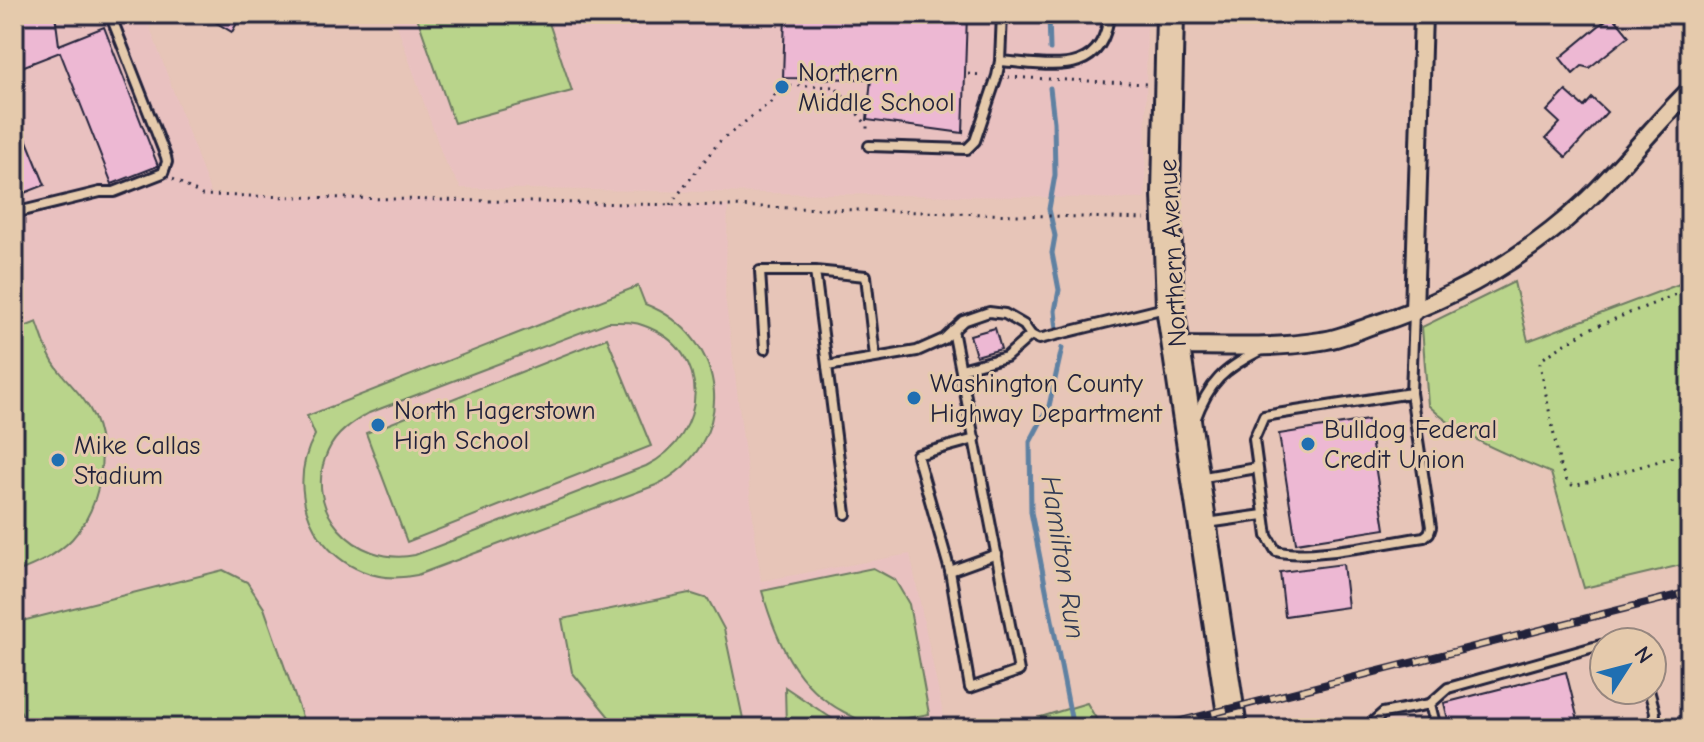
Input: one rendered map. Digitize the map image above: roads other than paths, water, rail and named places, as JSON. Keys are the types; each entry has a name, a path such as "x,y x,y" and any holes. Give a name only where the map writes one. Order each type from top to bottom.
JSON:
{"main road":[{"name":"Northern Avenue","path":"1170,14 1166,193 1170,307 1233,728"}],"street":[{"path":"1414,312 1423,14"},
{"path":"1176,346 1268,346 1326,341 1414,312 1461,291 1557,227 1585,203 1690,90"}],"lane":[{"path":"14,213 100,192 114,192 163,173 166,157 110,14"},
{"path":"869,146 967,149 975,141 997,76 1002,14"},
{"path":"1000,61 1077,64 1099,48 1106,33 1109,14"},
{"path":"765,349 760,271 815,271 866,276 875,357"},
{"path":"815,271 846,514"},
{"path":"827,366 917,351 944,339 963,321 989,312 1005,314 1039,339 1170,307"},
{"path":"1411,393 1264,416 1254,439 1263,515 1271,545 1276,551 1289,555 1424,537 1429,533 1431,527 1411,393 1414,312"},
{"path":"953,330 975,439 1019,671 970,688 950,571 917,455 975,439"},
{"path":"961,369 1006,357 1031,335"},
{"path":"1189,436 1204,397 1216,379 1234,363 1268,346"},
{"path":"1196,478 1257,468"},
{"path":"1202,524 1263,515"},
{"path":"950,571 997,554"},
{"path":"1377,728 1375,720 1383,713 1430,704 1448,688 1588,649"},
{"path":"1430,704 1436,728"},
{"path":"1653,706 1654,728"}],"waterway":[{"name":"Hamilton Run","path":"1049,14 1050,49"},
{"name":"Hamilton Run","path":"1050,88 1055,175 1049,209 1055,236 1052,253 1059,290 1055,311 1057,330"},
{"name":"Hamilton Run","path":"1062,348 1049,406 1030,442 1031,512 1073,728"}],"railway":[{"path":"1154,728 1690,592"}],"place":[{"name":"Northern Middle School","path":"782,87"},
{"name":"Washington County Highway Department","path":"914,398"},
{"name":"North Hagerstown High School","path":"378,425"},
{"name":"Bulldog Federal Credit Union","path":"1308,444"},
{"name":"Mike Callas Stadium","path":"58,460"}]}
